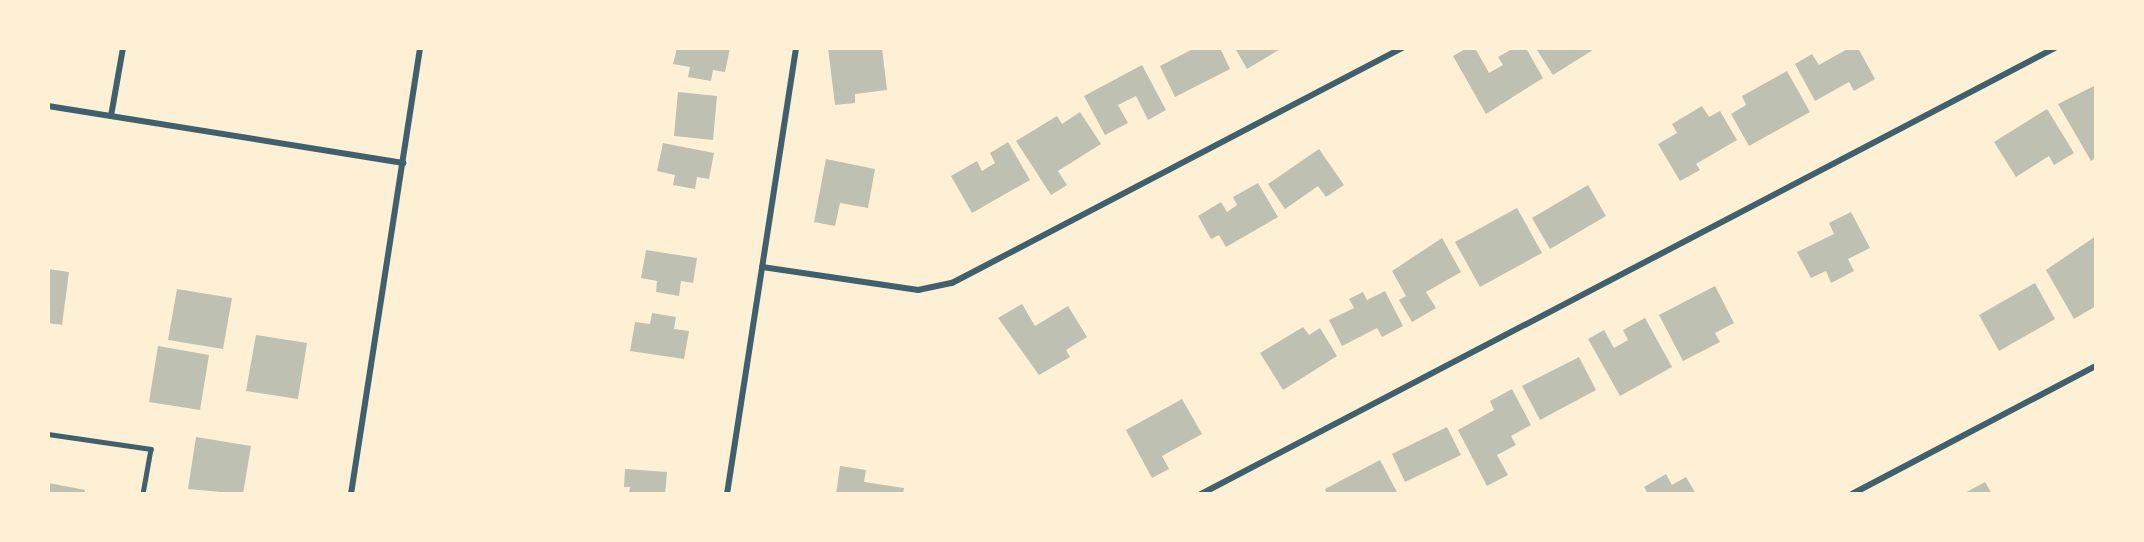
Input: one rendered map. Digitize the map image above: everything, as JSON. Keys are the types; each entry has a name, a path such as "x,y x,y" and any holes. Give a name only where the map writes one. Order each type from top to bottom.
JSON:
{"street":[{"path":"111,116 123,48"},
{"path":"351,494 420,48"},
{"path":"727,494 796,48"},
{"path":"762,267 918,290 952,284 1402,48"},
{"path":"1201,494 2055,48"},
{"path":"48,106 403,163"},
{"path":"1852,494 2096,366"}],"lane":[{"path":"48,434 151,449 143,494"}],"building":[{"path":"677,48 730,48 725,72 713,70 711,81 688,77 690,67 673,64"},
{"path":"828,48 882,48 887,90 855,94 855,103 835,105"},
{"path":"1195,48 1220,48 1230,69 1175,97 1160,66"},
{"path":"1235,48 1282,48 1247,69"},
{"path":"1467,48 1475,48 1489,73 1503,65 1498,57 1514,48 1526,48 1543,78 1486,114 1453,56"},
{"path":"1540,48 1596,48 1553,75 1537,50"},
{"path":"1849,48 1858,48 1875,79 1854,91 1849,82 1815,101 1795,64 1812,54 1819,65"},
{"path":"1142,65 1166,110 1148,120 1136,96 1118,105 1128,123 1105,135 1084,96"},
{"path":"1787,71 1810,112 1749,146 1731,114 1746,105 1742,96"},
{"path":"2096,85 2096,158 2091,161 2058,104"},
{"path":"678,92 717,96 713,140 674,136"},
{"path":"1702,106 1709,117 1720,111 1737,140 1696,164 1700,170 1680,181 1658,144 1677,133 1672,124"},
{"path":"2047,109 2074,153 2054,165 2049,156 2016,177 1994,142"},
{"path":"1080,112 1101,144 1058,171 1067,185 1051,195 1016,141 1057,116 1062,124"},
{"path":"1008,142 1030,180 972,213 951,176 977,161 982,171 995,163 990,153"},
{"path":"663,143 714,153 709,179 697,177 695,189 673,185 675,175 657,171"},
{"path":"1319,149 1344,185 1326,197 1318,186 1285,209 1268,184"},
{"path":"826,159 875,169 868,208 840,203 835,226 814,222"},
{"path":"1258,183 1278,217 1226,247 1219,235 1211,239 1198,216 1221,202 1227,212 1237,205 1233,197"},
{"path":"1588,185 1606,216 1550,249 1532,218"},
{"path":"1517,208 1542,253 1480,287 1455,242"},
{"path":"1851,212 1870,248 1848,259 1854,271 1831,283 1826,271 1811,278 1797,252 1834,234 1829,223"},
{"path":"2096,236 2096,306 2074,319 2046,270"},
{"path":"1442,238 1461,272 1426,292 1436,308 1412,322 1399,300 1406,296 1392,271"},
{"path":"646,250 697,258 693,283 681,281 679,296 656,292 657,281 641,278"},
{"path":"48,269 69,272 62,325 48,323"},
{"path":"2035,283 2055,319 1999,351 1979,315"},
{"path":"1715,286 1734,323 1715,333 1720,342 1683,361 1659,315"},
{"path":"177,289 232,298 223,349 168,340"},
{"path":"1385,291 1403,326 1382,337 1377,328 1342,346 1329,320 1354,308 1349,299 1363,292 1367,300"},
{"path":"1022,304 1035,326 1068,306 1087,337 1066,350 1070,357 1039,375 998,318"},
{"path":"652,313 676,317 674,329 689,331 684,359 630,351 635,322 650,324"},
{"path":"1645,318 1672,367 1620,396 1588,339 1604,330 1614,348 1628,340 1623,330"},
{"path":"1303,327 1309,335 1320,328 1337,356 1283,390 1260,353"},
{"path":"256,335 307,343 298,399 246,391"},
{"path":"158,346 209,355 200,410 149,402"},
{"path":"1579,357 1596,390 1540,420 1522,386"},
{"path":"1512,389 1531,425 1511,436 1516,445 1497,455 1508,475 1487,486 1458,430 1494,410 1490,401"},
{"path":"1182,399 1202,434 1162,456 1169,469 1152,478 1126,430"},
{"path":"1447,427 1461,455 1405,482 1392,454"},
{"path":"196,437 251,446 243,494 188,489"},
{"path":"1380,460 1398,494 1327,494 1325,489"},
{"path":"840,466 866,470 864,482 904,488 903,494 836,494"},
{"path":"625,469 667,472 665,494 629,494 630,487 624,487"},
{"path":"1666,474 1672,485 1686,477 1696,494 1648,494 1644,487"},
{"path":"1985,482 1992,494 1963,494"},
{"path":"48,483 85,490 84,494 48,494"}]}
